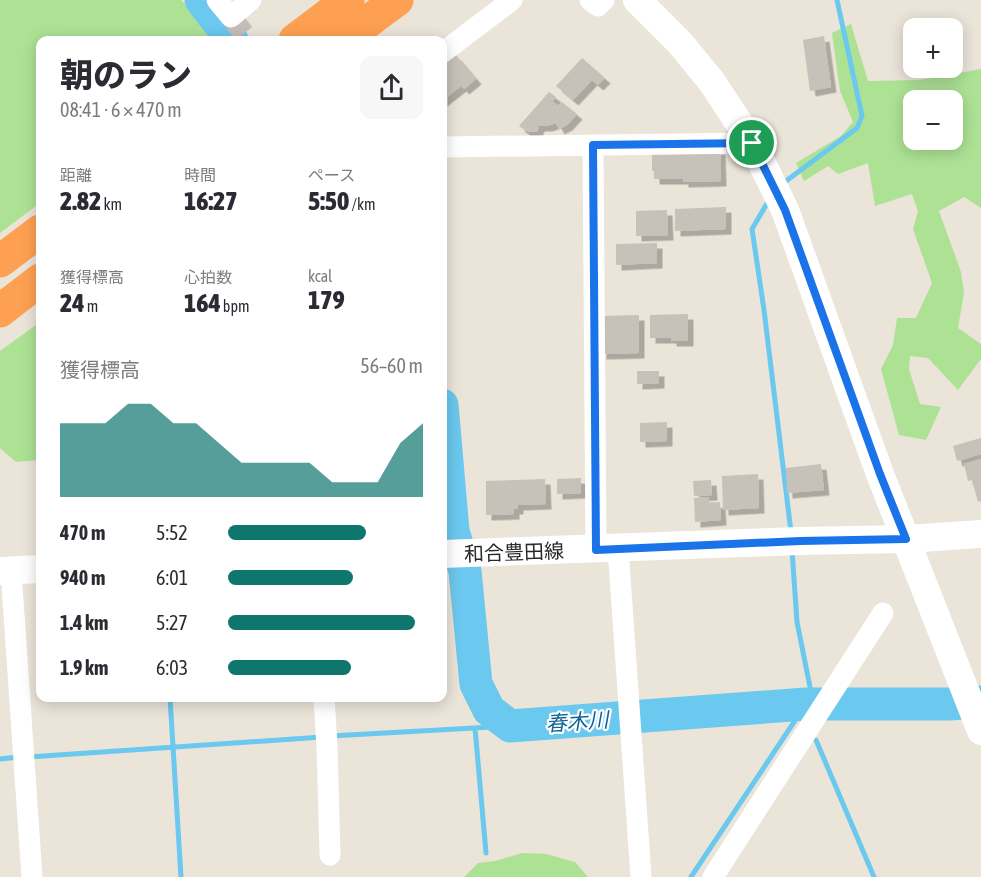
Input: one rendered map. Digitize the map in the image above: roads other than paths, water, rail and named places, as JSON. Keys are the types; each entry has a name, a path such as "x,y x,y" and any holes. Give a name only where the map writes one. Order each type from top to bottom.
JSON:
{"highway":[{"path":"300,36 348,0"},
{"path":"348,36 397,0"},
{"path":"0,261 36,234"},
{"path":"0,295 36,276"},
{"path":"0,311 36,283"}],"street":[{"path":"217,0 231,16 251,0"},
{"path":"447,49 512,0"},
{"path":"591,0 598,6 604,0"},
{"path":"637,0 680,43 712,82 752,143 785,210 880,474 979,726"},
{"path":"447,147 752,143"},
{"path":"593,145 607,549 641,877"},
{"name":"和合豊田線","path":"454,554 791,541 906,539 981,534"},
{"path":"32,877 5,571 36,569"},
{"path":"713,877 883,613"},
{"path":"324,702 330,855"}],"waterway":[{"name":"春木川","path":"201,0 229,36"},
{"path":"782,184 857,128 862,116 837,0"},
{"path":"769,200 752,229 791,532"},
{"name":"春木川","path":"447,462 453,531 465,571 476,684 489,710 510,726 806,704 981,702"},
{"path":"691,877 806,704 811,692 797,622 792,550"},
{"path":"170,702 181,877"},
{"path":"331,736 510,726"},
{"path":"475,728 486,853"},
{"path":"29,757 322,737"},
{"path":"816,740 874,877"},
{"path":"0,759 19,757"}],"tunnel":[{"path":"231,17 246,36"}]}
